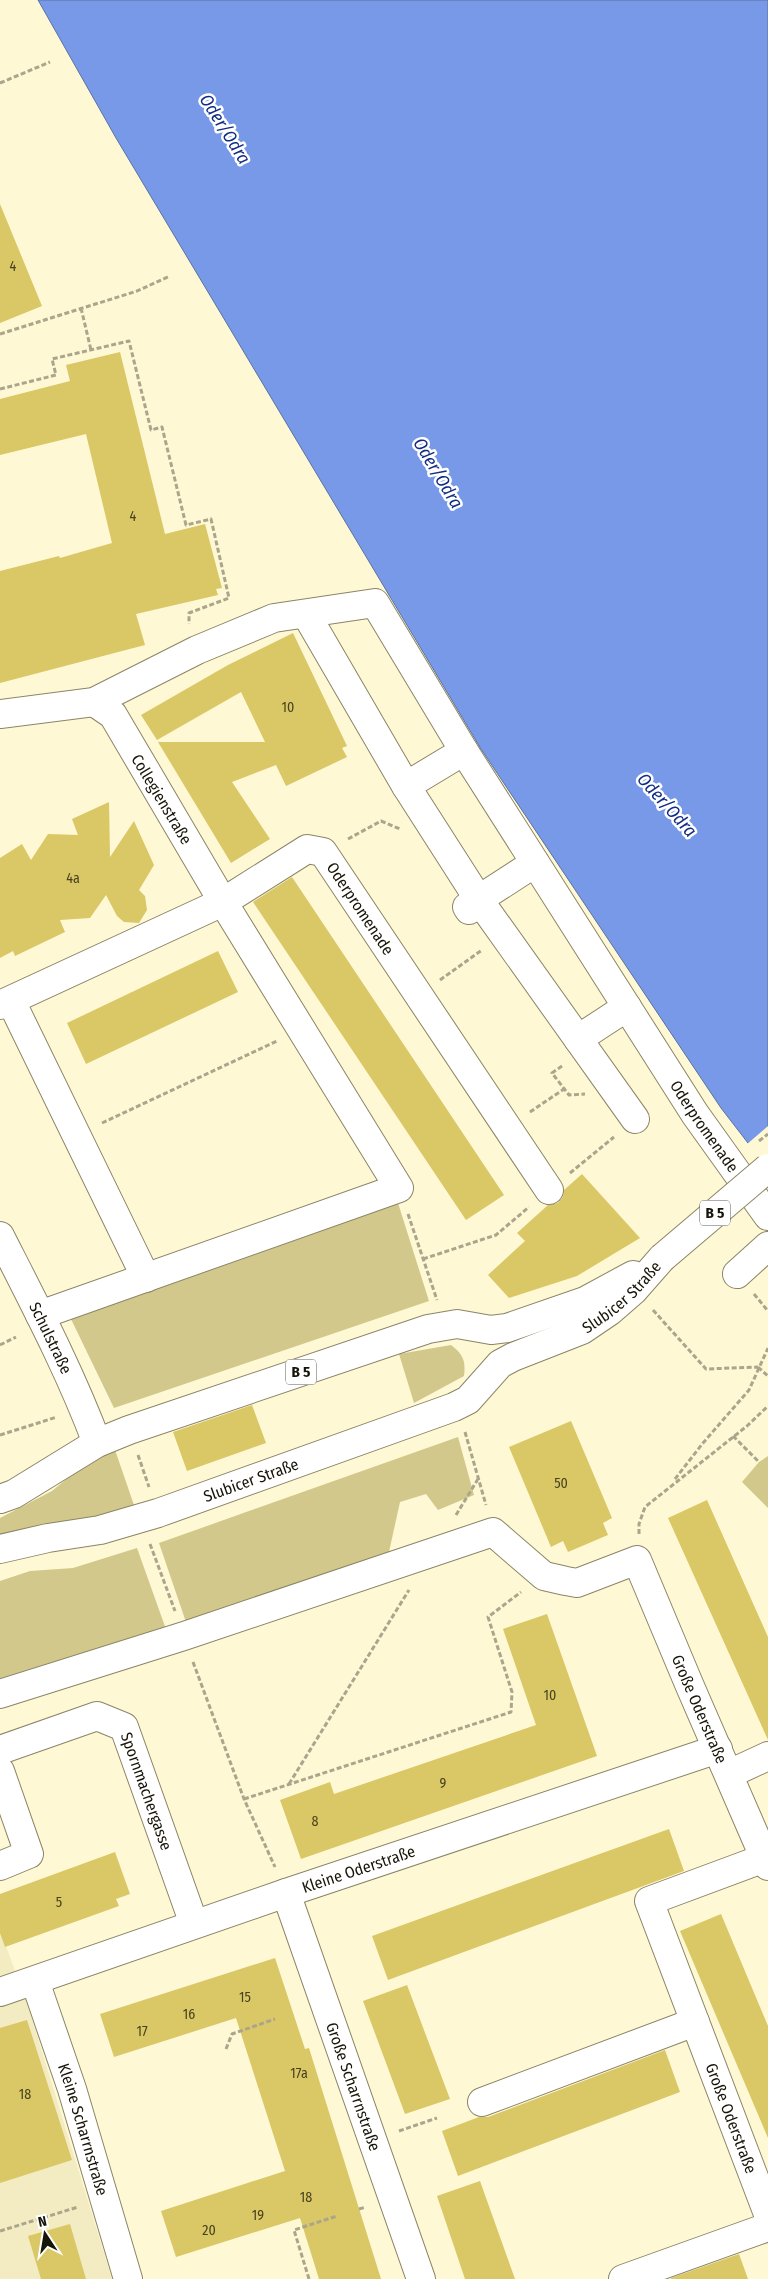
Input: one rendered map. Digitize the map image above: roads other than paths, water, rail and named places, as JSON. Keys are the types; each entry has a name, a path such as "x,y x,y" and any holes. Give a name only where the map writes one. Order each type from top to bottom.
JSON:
{"street":[{"name":"Oderpromenade","path":"94,702 188,655 274,618 375,603 464,751 695,1114 768,1216"},
{"path":"306,614 406,786 481,924 578,1039 635,1119"},
{"path":"0,714 94,702"},
{"name":"Collegienstraße","path":"94,702 113,715 223,902 399,1188 146,1278"},
{"path":"406,786 464,751"},
{"name":"Oderpromenade","path":"6,1003 223,902 307,849 323,852 549,1190"},
{"path":"481,924 536,863"},
{"path":"6,1003 76,1134 146,1278 40,1315"},
{"path":"578,1039 627,1007"},
{"name":"B 5","path":"662,1258 768,1168"},
{"name":"Schulstraße","path":"0,1236 86,1412 97,1442"},
{"path":"737,1274 768,1246"},
{"name":"Slubicer Straße","path":"0,1499 14,1494 97,1442 428,1329 457,1324 491,1330 508,1328 553,1314 585,1302 662,1258"},
{"name":"Slubicer Straße","path":"0,1548 48,1538 152,1524 454,1407 468,1400 500,1364 582,1330 610,1311 633,1291 662,1258"},
{"path":"474,1328 486,1344 490,1356 492,1365 488,1377"},
{"name":"Große Oderstraße","path":"0,1694 184,1636 493,1532 544,1576 577,1583 637,1560 766,1862 649,1902 768,2214"},
{"name":"Spornmachergasse","path":"0,1750 96,1716 124,1727 194,1924"},
{"name":"Kleine Oderstraße","path":"0,1992 194,1924 718,1749"},
{"path":"729,1774 768,1756"},
{"path":"0,1771 29,1854 0,1866"},
{"name":"Große Scharrnstraße","path":"286,1893 421,2279"},
{"name":"Kleine Scharrnstraße","path":"35,1981 72,2089 128,2279"},
{"path":"482,2102 694,2022"},
{"path":"623,2279 768,2227"}],"water":[{"name":"Oder/Odra","path":"38,0 768,0 768,1169 721,1108 481,749 116,138"}]}
